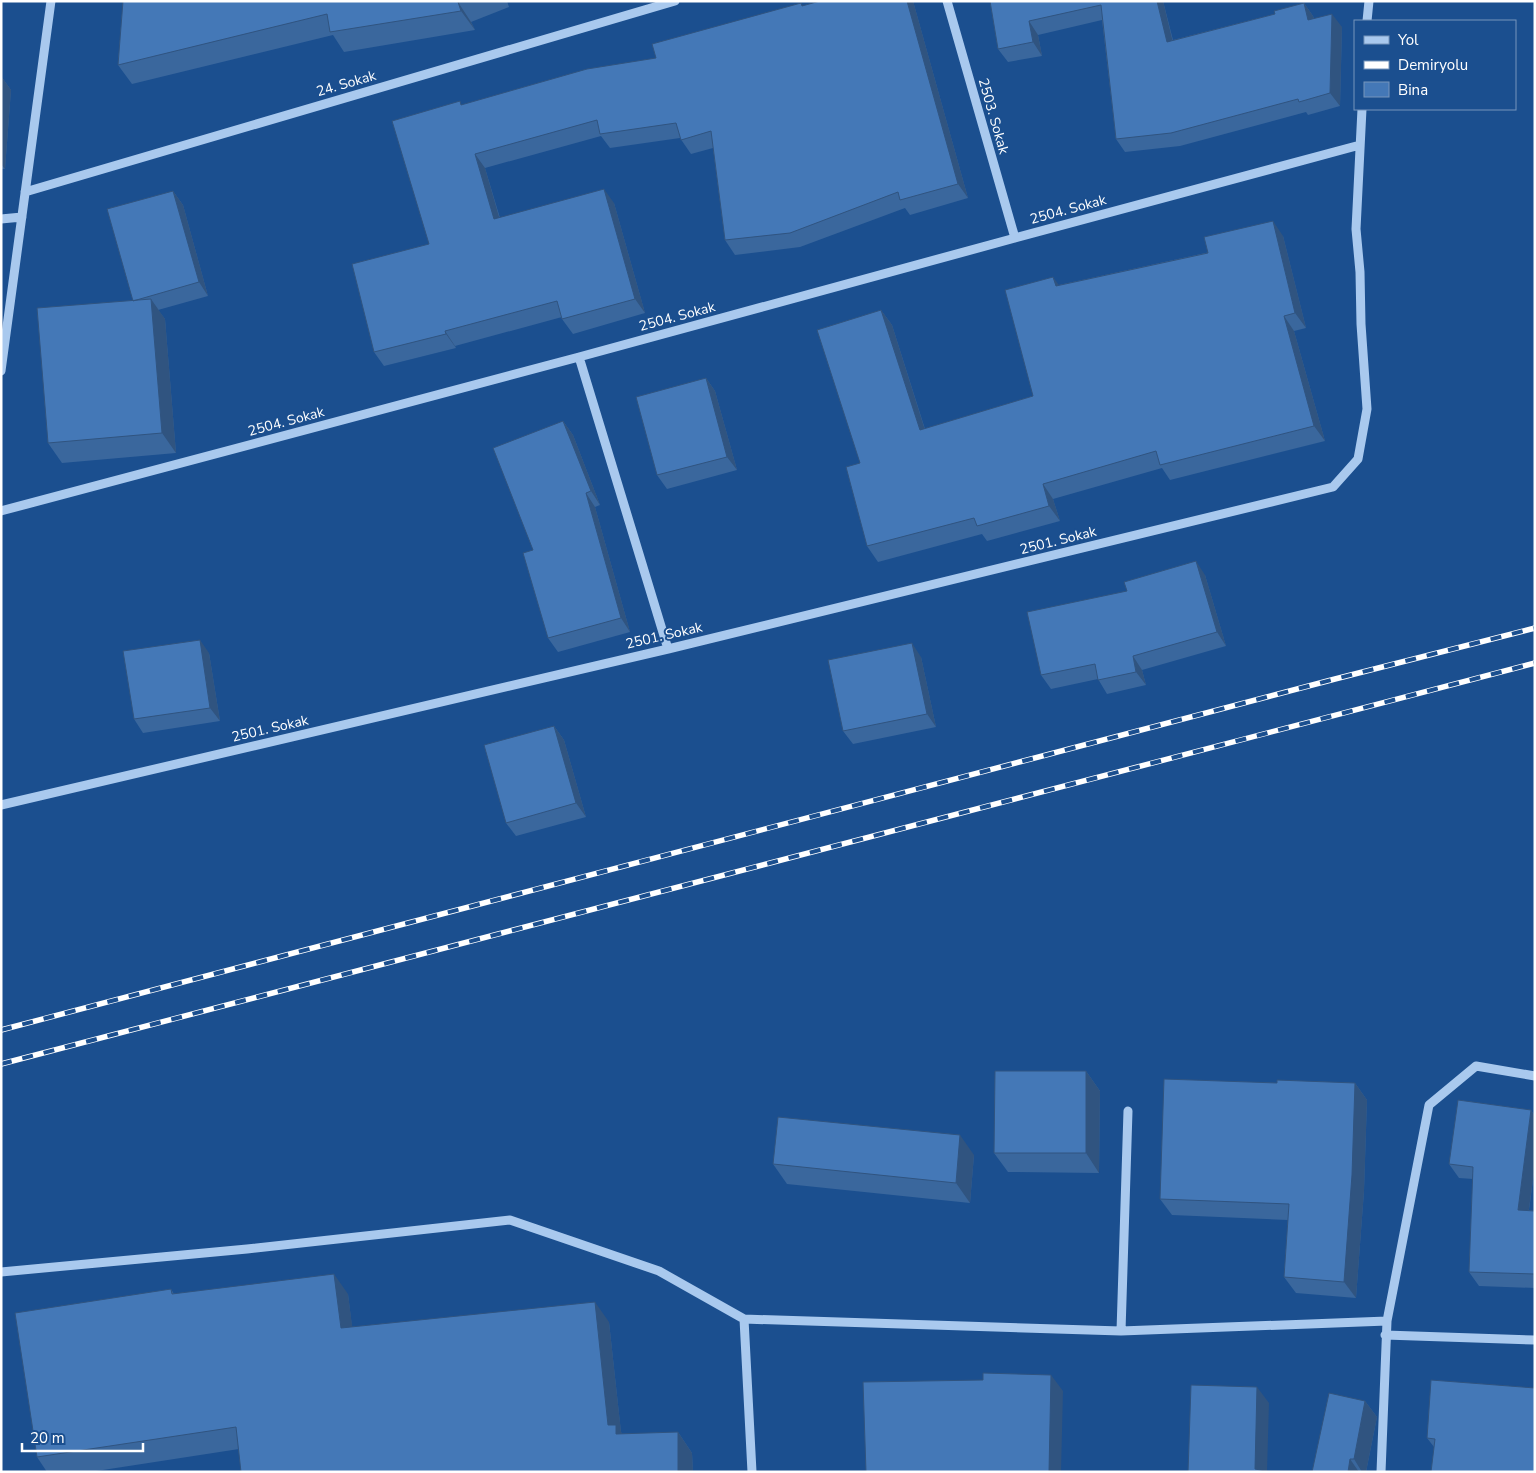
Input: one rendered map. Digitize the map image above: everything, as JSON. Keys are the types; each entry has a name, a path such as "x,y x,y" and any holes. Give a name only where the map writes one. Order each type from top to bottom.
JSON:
{"street":[{"path":"1,371 51,1"},
{"name":"24. Sokak","path":"25,192 675,1"},
{"name":"2503. Sokak","path":"947,1 1015,238"},
{"path":"1367,20 1369,1"},
{"path":"1360,145 1362,110"},
{"name":"2504. Sokak","path":"1,511 579,358 1360,145"},
{"name":"2501. Sokak","path":"1,805 668,649 1333,487 1358,459 1367,409 1356,229 1360,145"},
{"path":"1,219 22,218"},
{"path":"579,358 668,649"},
{"path":"1381,1472 1385,1335 1429,1105 1476,1066 1535,1076"},
{"path":"1121,1331 1128,1110"},
{"path":"1,1272 238,1250 510,1220 659,1271 744,1319 1121,1331 1387,1321"},
{"path":"744,1319 752,1472"},
{"path":"1385,1335 1535,1340"}],"building":[{"path":"123,1 460,1 458,2 461,11 330,32 327,14 118,65"},
{"path":"820,1 907,1 958,184 900,200 898,192 790,233 725,240 711,131 681,140 676,123 600,134 597,120 475,154 494,219 604,189 635,299 562,319 557,301 445,331 446,334 374,352 352,264 429,244 392,121 460,101 461,105 587,69 656,58 652,44 801,3 802,6"},
{"path":"990,1 1157,1 1167,42 1275,14 1274,11 1304,3 1308,20 1332,14 1330,93 1299,102 1298,99 1171,133 1116,139 1101,5 1029,21 1033,42 998,49"},
{"path":"173,191 199,282 133,301 107,209"},
{"path":"1273,221 1295,313 1284,316 1314,426 1160,465 1156,451 1043,484 1049,506 977,526 974,518 867,546 846,467 860,463 817,330 881,310 920,430 1033,396 1005,290 1053,277 1056,286 1208,253 1204,237"},
{"path":"151,299 162,433 48,443 37,308"},
{"path":"706,378 727,457 657,475 636,397"},
{"path":"563,421 591,491 586,493 621,618 548,638 523,553 533,550 493,448"},
{"path":"1196,561 1217,632 1133,656 1136,672 1098,680 1095,664 1041,675 1027,612 1127,591 1124,582"},
{"path":"200,640 210,708 134,719 123,651"},
{"path":"912,643 927,714 843,731 828,660"},
{"path":"554,726 576,803 506,823 484,745"},
{"path":"995,1071 1086,1071 1086,1153 994,1153"},
{"path":"1164,1079 1277,1083 1277,1080 1355,1083 1352,1175 1344,1282 1284,1277 1289,1204 1160,1199"},
{"path":"1458,1100 1531,1110 1518,1210 1535,1211 1535,1274 1469,1272 1473,1167 1449,1164"},
{"path":"778,1117 960,1135 956,1183 773,1164"},
{"path":"334,1274 341,1328 595,1302 608,1425 616,1425 616,1434 678,1432 678,1472 241,1472 236,1427 37,1457 15,1313 171,1289 172,1294"},
{"path":"983,1373 1051,1375 1049,1472 866,1472 863,1382 983,1380"},
{"path":"1431,1380 1535,1388 1535,1472 1431,1472 1435,1439 1427,1438"},
{"path":"1191,1385 1257,1387 1255,1469 1271,1472 1188,1472"},
{"path":"1329,1393 1365,1401 1354,1459 1350,1459 1348,1472 1312,1472"}],"railway":[{"path":"1,1030 1535,628"},
{"path":"1,1064 1535,663"}]}
